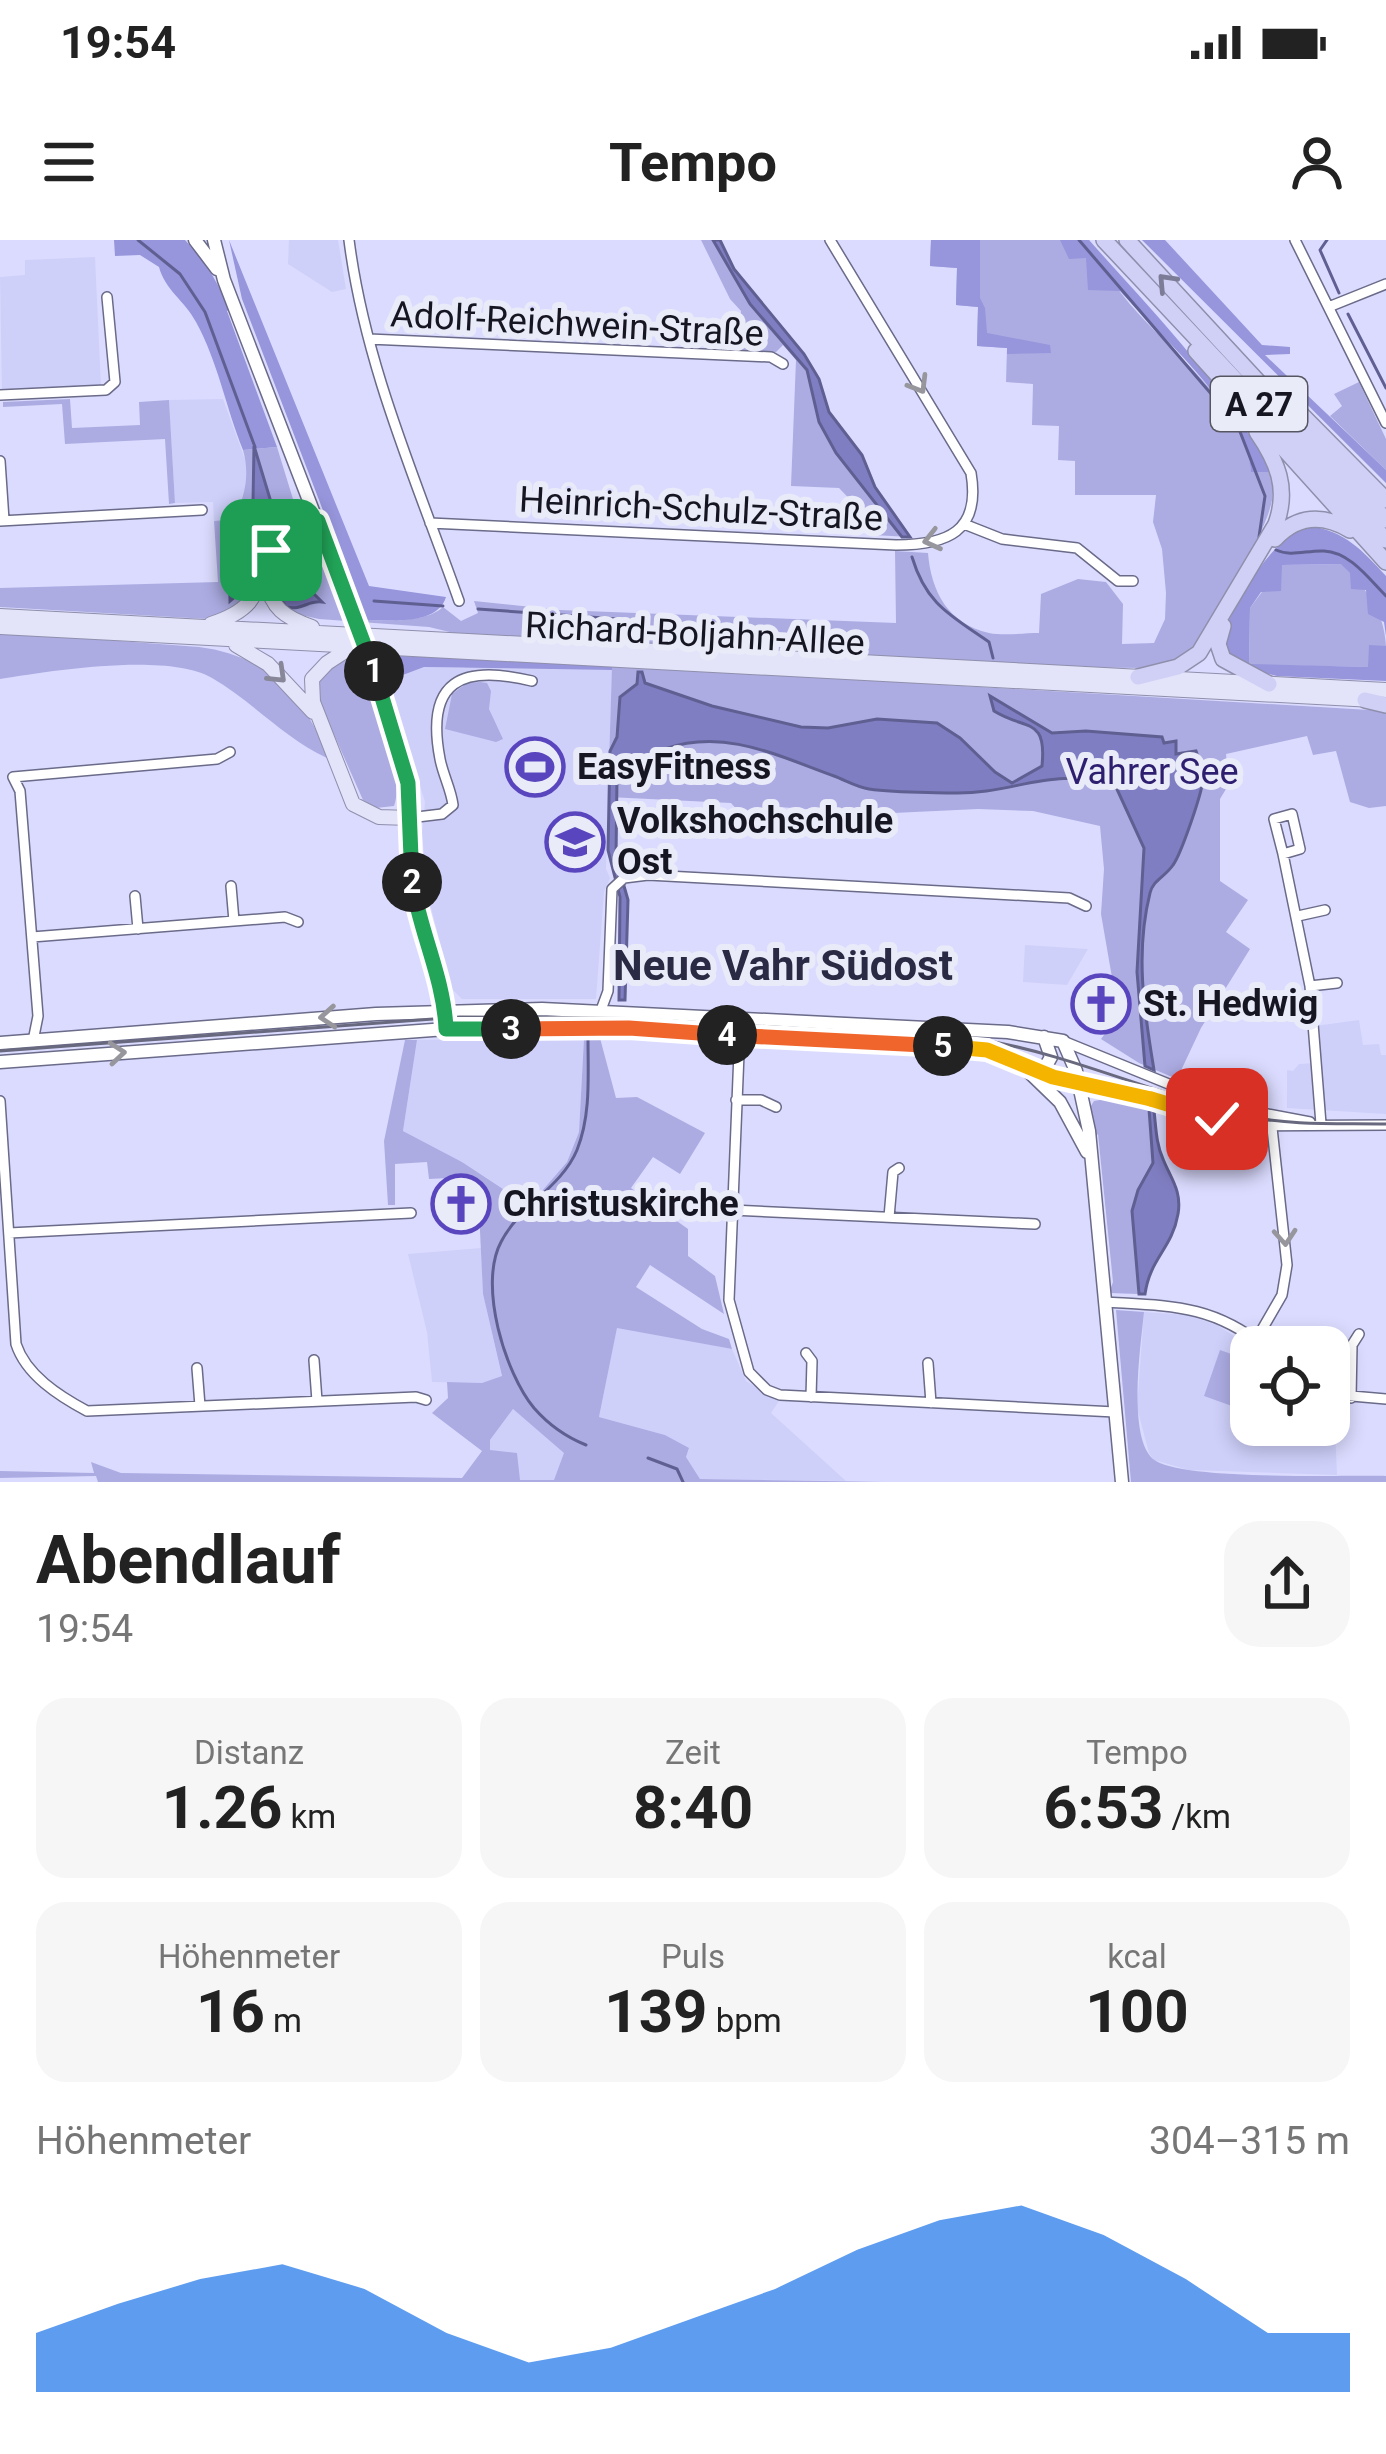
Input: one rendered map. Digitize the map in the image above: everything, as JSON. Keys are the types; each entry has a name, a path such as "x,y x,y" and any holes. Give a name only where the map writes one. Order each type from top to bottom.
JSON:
{"highway":[{"name":"A 27","path":"1104,240 1386,540"},
{"name":"A 27","path":"1126,240 1386,520"},
{"path":"1130,269 1224,385 1386,562"},
{"path":"1205,323 1386,500"},
{"path":"1138,677 1178,667 1199,652 1279,517 1282,487 1276,464 1224,385"},
{"path":"1339,451 1386,490"},
{"path":"1269,684 1227,663 1218,644 1221,629 1276,538 1291,524 1318,518 1340,524 1365,540"},
{"path":"1365,700 1386,703"}],"main road":[{"path":"201,627 244,610 264,576 271,550 286,535 318,521"},
{"path":"264,576 276,610 328,634"},
{"name":"Richard-Boljahn-Allee","path":"0,616 1386,691"},
{"name":"Richard-Boljahn-Allee","path":"0,627 1365,700"},
{"path":"226,640 268,664 321,723"},
{"path":"352,646 312,679 313,702 353,804 379,817 409,818"}],"street":[{"path":"195,240 224,280"},
{"path":"214,240 224,280 374,670 408,783 416,904 446,1029"},
{"path":"349,240 394,429 459,601"},
{"path":"830,240 970,473 973,498 964,524 1002,539 1078,548 1118,580 1133,581"},
{"path":"1295,240 1386,422"},
{"path":"1331,307 1386,284"},
{"path":"0,395 106,390 115,382 106,297"},
{"name":"Adolf-Reichwein-Straße","path":"369,339 771,357 783,364"},
{"path":"0,461 2,520 202,510"},
{"name":"Heinrich-Schulz-Straße","path":"430,523 928,545 950,537 964,524"},
{"path":"409,818 442,814 453,805 439,748 440,704 447,688 455,680 478,676 532,681"},
{"path":"40,1040 20,791 13,777 217,759 230,752"},
{"path":"1283,854 1310,986 1322,1124"},
{"path":"607,1010 612,889 620,881 648,875 1005,894 1069,898 1086,906"},
{"path":"231,886 234,921"},
{"path":"135,896 138,929"},
{"path":"1298,916 1325,910"},
{"path":"32,937 285,917 298,922"},
{"path":"1310,986 1336,983"},
{"path":"0,1043 445,1011 607,1010 1044,1037 1198,1095 1322,1124"},
{"path":"0,1062 446,1029 629,1028 970,1048 1062,1080 1243,1126 1386,1125"},
{"path":"740,1035 729,1300 749,1372 767,1390 780,1395 1115,1412"},
{"path":"1042,1073 1052,1057 1044,1037"},
{"path":"1063,1041 1079,1083 1090,1158 1122,1482"},
{"path":"1060,1102 1062,1080 1073,1061 1094,1052"},
{"path":"1027,1065 1029,1073 1060,1102 1090,1158"},
{"path":"736,1100 761,1100 776,1107"},
{"path":"0,1102 18,1350 34,1374 74,1404 87,1411 426,1400"},
{"path":"1268,1326 1282,1295 1287,1265 1272,1128"},
{"path":"890,1217 893,1172 899,1168"},
{"path":"732,1210 1035,1224"},
{"path":"9,1233 411,1213"},
{"path":"1105,1302 1192,1307 1235,1326"},
{"path":"1359,1334 1352,1345 1351,1398 1386,1399"},
{"path":"806,1354 812,1361 811,1397"},
{"path":"314,1360 317,1401"},
{"path":"928,1363 931,1403"},
{"path":"197,1368 200,1406"}],"shaded area":[{"path":"114,240 185,240 205,262 231,309 227,311 277,447 243,450 204,337 191,315 159,267 140,255 115,256"},
{"path":"229,240 369,586 446,597 433,613 412,619 365,620 242,299"},
{"path":"289,240 338,240 346,289 332,292 288,264"},
{"path":"713,240 720,240 734,269 804,354 819,379 829,412 862,455 875,487 910,537 902,537 836,453 819,422 807,370 750,304"},
{"path":"931,240 980,240 980,298 987,333 1050,345 1051,353 1007,354 1007,348 977,346 978,307 956,305 957,268 930,266"},
{"path":"1060,240 1089,240 1211,380 1271,472 1251,472 1246,449 1219,400 1120,291 1088,290 1086,258 1069,259"},
{"path":"1142,240 1165,240 1262,345 1290,347 1290,354 1265,355 1386,470 1386,483"},
{"path":"95,257 101,387 2,392 0,277 25,275 25,260"},
{"path":"223,399 247,465 245,496 234,519 214,521 213,502 175,503 169,400"},
{"path":"254,446 274,512 259,517 259,530 248,547 242,591 230,601 229,536 248,526"},
{"path":"1309,526 1343,537 1386,576 1386,636 1384,622 1368,614 1366,590 1351,589 1350,573 1341,564 1282,565 1281,591 1261,592 1250,608 1249,664 1368,667 1369,645 1386,646 1386,681 1277,676 1229,664 1221,636 1246,588 1280,544"},
{"path":"297,552 306,563 302,569 313,593 322,602 292,608 277,593 277,569"},
{"path":"378,655 612,665 612,670 424,667 387,681"},
{"path":"424,667 612,670 606,869 610,878 604,892 596,999 462,999 452,989 428,896 422,833 425,802 387,681"},
{"name":"Vahrer See","path":"638,672 645,683 712,706 801,727 828,728 877,719 937,723 1012,783 1042,766 1041,739 1032,727 994,711 990,696 1052,733 1162,737 1164,743 1176,741 1176,754 1196,751 1203,778 1196,808 1177,859 1152,889 1145,915 1143,982 1154,1070 1145,1066 1137,972 1144,848 1116,787 1093,781 1053,779 975,792 890,791 860,787 772,753 730,743 687,743 648,755 618,771 617,777 616,858 628,900 625,1000 619,1000 620,897 608,850 610,751 617,737 620,697 637,684"},
{"path":"1025,945 1088,949 1067,985 1023,982"},
{"path":"1359,1020 1363,1045 1379,1044 1381,1055 1386,1055 1386,1114 1287,1108 1287,1070 1318,1063 1315,1026"},
{"path":"584,1038 579,1132 567,1162 530,1206 403,1131 417,1040"},
{"path":"1149,1109 1154,1111 1159,1147 1179,1206 1145,1294 1139,1294 1132,1211 1153,1163"},
{"path":"481,1248 483,1294 502,1377 482,1383 432,1382 427,1332 408,1254"},
{"path":"1144,1312 1187,1315 1217,1325 1230,1333 1230,1446 1336,1446 1337,1475 1189,1470 1154,1460 1137,1408"},
{"path":"617,1327 732,1349 746,1381 779,1401 771,1413 846,1481 700,1479 686,1457 689,1449 665,1435 599,1417"},
{"path":"513,1409 565,1453 555,1480 520,1480 490,1451 490,1440"}],"green space":[{"path":"701,240 720,240 734,269 804,354 819,379 829,412 862,455 875,487 910,537 873,535 860,510 839,488 791,486 796,360 783,345 776,352 739,350 741,311 730,299"},
{"path":"931,240 1089,240 1135,309 1218,398 1246,446 1251,471 1271,472 1272,500 1259,537 1185,660 1148,668 1026,667 458,634 283,611 272,578 274,559 302,537 319,557 344,618 382,620 422,617 443,607 461,621 478,613 474,601 560,610 896,623 895,551 928,553 944,604 975,629 995,634 1039,633 1041,594 1078,579 1106,582 1123,604 1122,644 1154,643 1165,619 1166,593 1162,549 1153,522 1156,495 1075,495 1075,461 1058,460 1059,426 1032,425 1033,384 1006,382 1007,348 977,346 978,307 956,305 957,268 930,266"},
{"path":"1359,382 1386,439 1386,470 1330,416 1342,406 1334,394"},
{"path":"70,399 72,428 140,425 139,402 169,400 175,503 169,504 165,439 65,444 62,404 3,407 3,402"},
{"path":"277,447 293,499 294,523 275,536 249,601 208,619 0,607 0,588 218,582 214,521 234,519 238,510 246,477 243,450"},
{"path":"1342,564 1366,591 1382,622 1386,646 1370,646 1369,667 1249,665 1250,608 1282,565"},
{"path":"0,632 199,647 244,659 295,698 327,758 227,687 192,670 108,666 0,679"},
{"path":"339,660 360,661 392,755 394,806 376,808 363,800 317,696 320,673"},
{"name":"Vahrer See","path":"612,665 1386,711 1386,806 1369,808 1350,802 1336,751 1313,755 1307,736 1226,754 1229,784 1220,799 1220,881 1248,900 1226,932 1250,949 1201,1028 1177,1079 1101,1039 1115,1020 1101,914 1100,826 1033,811 978,809 872,814 779,807 747,821 731,803 608,797"},
{"path":"467,683 487,683 491,691 489,709 503,739 496,742 445,729 452,694"},
{"path":"584,1038 600,1038 616,1098 637,1097 705,1133 680,1174 653,1157 631,1188 688,1229 688,1256 715,1276 724,1314 650,1265 636,1287 702,1329 729,1339 732,1349 617,1328 599,1417 665,1435 689,1448 686,1457 700,1479 884,1482 0,1478 0,1471 94,1473 91,1462 121,1473 462,1478 482,1451 432,1413 448,1398 447,1382 482,1383 502,1376 483,1294 478,1189 453,1187 449,1178 429,1179 427,1162 395,1164 395,1205 388,1205 384,1141 405,1040 417,1040 403,1131 529,1206 567,1162 579,1132","holes":["513,1409 564,1453 554,1480 520,1480 517,1453 490,1450 490,1440"]},
{"path":"1111,1098 1149,1109 1153,1163 1132,1211 1138,1294 1109,1293 1113,1282 1098,1134 1094,1138 1089,1109 1094,1101"},
{"path":"1116,1310 1144,1312 1138,1411 1145,1447 1153,1459 1195,1471 1386,1476 1386,1482 1131,1482"},
{"path":"1220,1350 1230,1354 1230,1405 1204,1396"}],"waterway":[{"path":"138,240 180,274 205,312 255,447"},
{"path":"1079,240 1237,424 1265,496 1259,537"},
{"path":"1327,240 1320,250 1339,293"},
{"path":"1348,314 1386,388"},
{"path":"1276,550 1342,556 1386,596"},
{"path":"912,557 932,597 989,642 993,658"},
{"path":"374,601 443,606"},
{"path":"478,609 632,620 639,639"},
{"path":"586,1445 551,1425 523,1393 498,1328 492,1281 495,1260 509,1229 561,1175 577,1150 587,1109 588,1040"},
{"path":"648,1458 677,1469 683,1482"}],"tram line":[{"path":"0,1051 460,1017 621,1018 978,1039 1046,1054 1247,1116 1299,1123 1386,1124"}],"place":[{"name":"EasyFitness","path":"535,767"},
{"name":"Volkshochschule Ost","path":"575,842"},
{"name":"St. Hedwig","path":"1101,1004"},
{"name":"Christuskirche","path":"461,1204"}],"district":[{"name":"Neue Vahr Südost","path":"783,965"}],"route":[{"path":"271,550 286,535 318,521 374,670 408,783 411,873 446,1029 629,1028 970,1048 1009,1057 1062,1080 1217,1119"}]}
